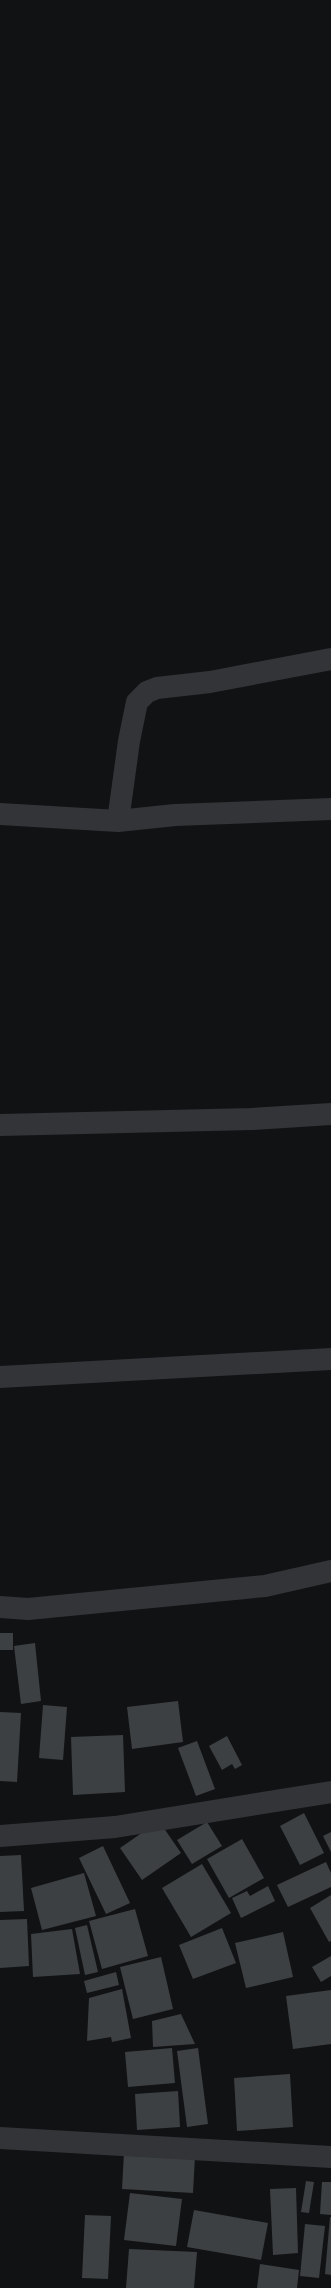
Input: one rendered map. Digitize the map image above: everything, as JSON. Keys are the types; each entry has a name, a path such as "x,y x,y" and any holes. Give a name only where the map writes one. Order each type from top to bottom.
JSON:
{"street":[{"path":"118,821 129,741 137,702 147,692 157,688 210,682 331,659"},
{"path":"0,814 118,821 176,816 331,809"},
{"path":"0,1125 252,1119 331,1114"},
{"path":"0,1377 331,1358"},
{"path":"0,1607 28,1609 205,1593 265,1586 331,1571"},
{"path":"0,1836 115,1827 331,1792"},
{"path":"0,2138 331,2157"}],"building":[{"path":"0,1633 13,1633 13,1650 0,1650"},
{"path":"35,1643 41,1701 21,1704 14,1646"},
{"path":"178,1701 183,1742 132,1749 127,1707"},
{"path":"43,1705 67,1707 63,1760 39,1758"},
{"path":"0,1712 21,1713 17,1782 0,1781"},
{"path":"123,1735 125,1792 73,1795 71,1737"},
{"path":"227,1736 242,1765 235,1769 232,1764 222,1770 209,1746"},
{"path":"197,1741 215,1789 196,1796 178,1748"},
{"path":"304,1813 324,1853 300,1865 280,1826"},
{"path":"159,1821 181,1853 142,1880 120,1848"},
{"path":"207,1822 222,1846 192,1864 177,1840"},
{"path":"331,1832 331,1852 323,1836"},
{"path":"242,1839 264,1878 229,1898 207,1859"},
{"path":"103,1846 130,1903 106,1914 79,1858"},
{"path":"21,1855 24,1911 0,1912 0,1856"},
{"path":"326,1862 331,1873 331,1887 288,1907 277,1885"},
{"path":"202,1864 231,1913 191,1937 162,1888"},
{"path":"84,1873 96,1916 42,1930 31,1888"},
{"path":"268,1886 275,1901 241,1918 232,1898 247,1891 250,1896"},
{"path":"331,1895 331,1941 329,1942 310,1908"},
{"path":"135,1909 148,1956 102,1969 89,1921"},
{"path":"27,1919 29,1966 0,1968 0,1920"},
{"path":"87,1925 98,1972 85,1975 75,1928"},
{"path":"222,1928 236,1963 193,1979 179,1945"},
{"path":"72,1929 80,1974 33,1977 31,1934"},
{"path":"283,1932 293,1977 246,1988 235,1943"},
{"path":"331,1956 331,1976 321,1982 312,1967"},
{"path":"161,1957 173,2009 133,2019 120,1967"},
{"path":"116,1972 119,1985 87,1993 84,1981"},
{"path":"122,1989 131,2038 112,2042 111,2037 87,2041 89,1998"},
{"path":"331,1990 331,2044 293,2049 286,1996"},
{"path":"181,2014 195,2044 153,2047 152,2021"},
{"path":"172,2048 175,2083 128,2087 125,2052"},
{"path":"198,2048 208,2124 187,2127 177,2051"},
{"path":"290,2074 293,2127 237,2131 234,2078"},
{"path":"178,2091 180,2127 137,2130 135,2094"},
{"path":"124,2152 195,2156 193,2193 122,2189"},
{"path":"306,2181 314,2182 309,2213 301,2212"},
{"path":"322,2182 331,2182 331,2215 320,2214"},
{"path":"296,2188 298,2253 273,2255 270,2189"},
{"path":"130,2193 182,2199 176,2246 124,2240"},
{"path":"194,2210 268,2223 261,2260 187,2247"},
{"path":"85,2215 111,2216 108,2279 82,2278"},
{"path":"331,2217 331,2275 325,2274"},
{"path":"305,2224 325,2226 319,2278 300,2276"},
{"path":"129,2249 197,2252 194,2288 126,2288"},
{"path":"260,2264 299,2270 297,2288 257,2288"}]}
